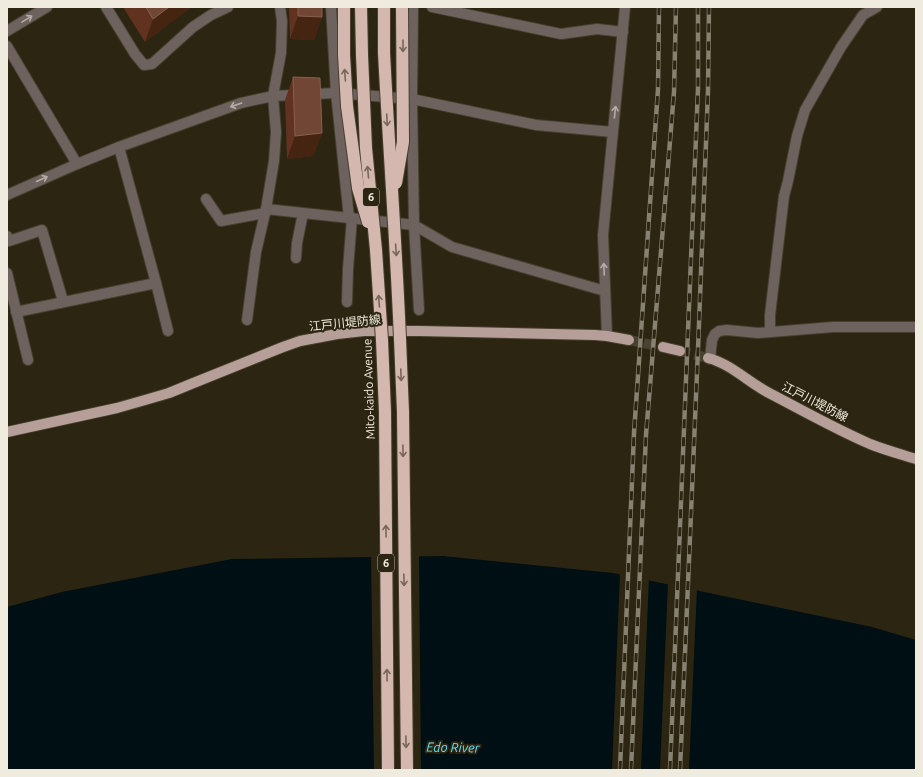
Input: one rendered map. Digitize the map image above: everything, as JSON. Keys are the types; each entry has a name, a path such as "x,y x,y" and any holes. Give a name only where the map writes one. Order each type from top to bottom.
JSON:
{"highway":[{"path":"344,7 344,55 347,106 358,188 376,250"},
{"name":"Mito-kaido Avenue","path":"361,7 366,148 376,250 385,412 388,770"},
{"name":"6","path":"384,7 384,60 400,339 407,770"},
{"path":"393,201 403,142 402,7"}],"main road":[{"name":"江戸川堤防線","path":"7,432 117,408 169,393 300,341 337,334 420,331 486,332 607,336 629,340"},
{"path":"663,346 680,351"},
{"name":"江戸川堤防線","path":"709,359 738,372 767,392 847,433 870,444 916,459"}],"street":[{"path":"7,31 47,7"},
{"path":"106,7 135,54 144,65 152,64 193,27 211,15 228,7"},
{"path":"247,320 256,252 274,161 276,132 274,96 280,53 282,21 280,7"},
{"path":"331,7 336,93 351,218 347,302"},
{"path":"413,7 412,99 414,225 419,310"},
{"path":"432,7 561,34 597,29 623,32"},
{"path":"607,336 603,235 625,7"},
{"path":"770,332 770,315 784,196 797,136 805,110 841,47 863,15 877,7"},
{"path":"7,46 77,164"},
{"path":"7,195 77,164 119,148 241,103 274,96 336,93 412,99 536,125 613,132"},
{"path":"119,148 168,331"},
{"path":"206,199 221,221 265,211 303,213 414,225 452,247 605,291"},
{"path":"296,258 297,243 303,213"},
{"path":"7,236 9,242 42,230 63,301"},
{"path":"7,273 28,360"},
{"path":"16,312 63,301 156,283"},
{"path":"709,359 712,340 715,334 719,331 727,330 758,333 833,327 916,327"}],"water":[{"name":"Edo River","path":"443,556 613,573 872,627 916,640 916,770 7,770 7,607 62,592 232,559"}],"pier":[{"path":"371,555 419,555 421,770 374,770"},
{"path":"620,573 649,578 641,770 612,770"},
{"path":"668,582 697,588 689,770 660,770"}],"building":[{"path":"146,7 169,7 153,19"},
{"path":"298,7 322,7 322,17 298,16"},
{"path":"293,77 320,78 322,133 295,136"}],"tunnel":[{"path":"629,340 663,347"},
{"path":"680,351 708,358"}],"railway":[{"path":"620,770 634,433 658,89 659,7"},
{"path":"631,770 646,435 674,92 676,7"},
{"path":"670,770 698,88 698,7"},
{"path":"680,770 708,91 709,7"}]}
